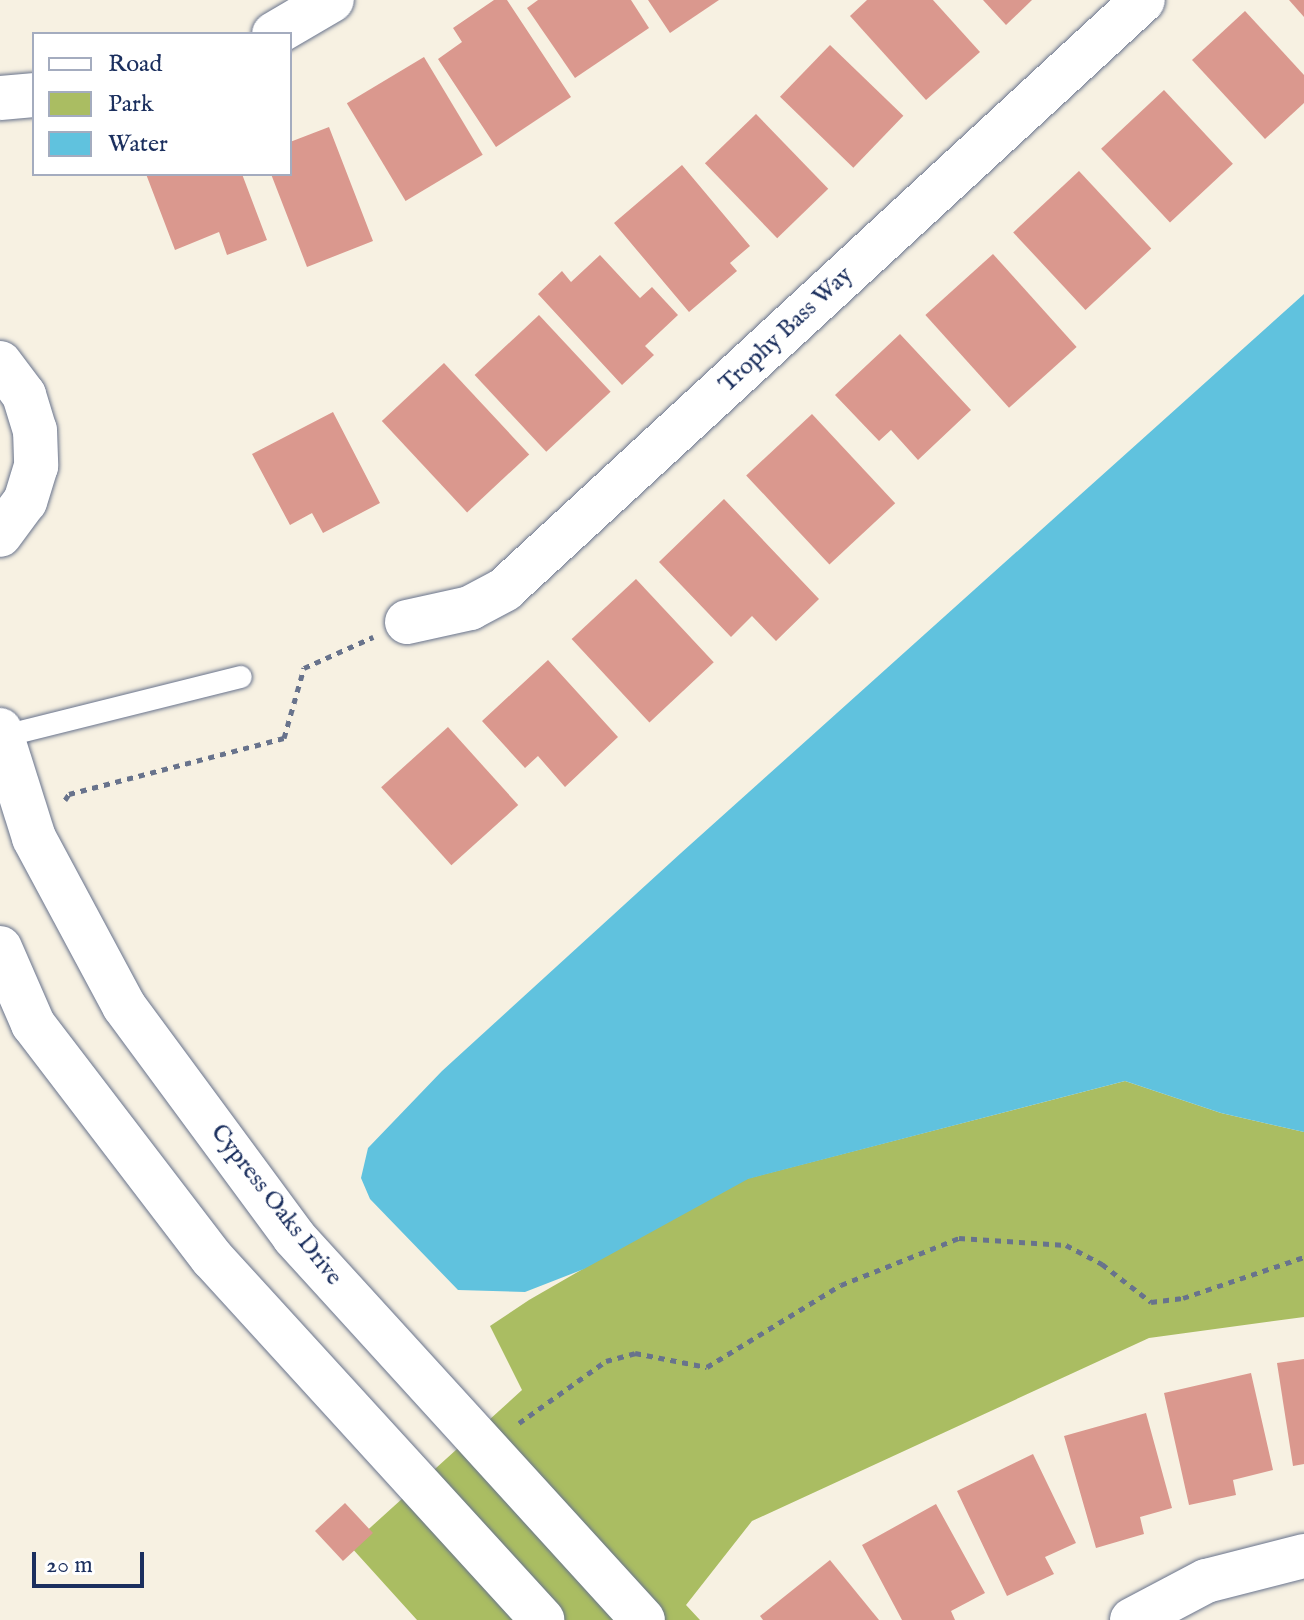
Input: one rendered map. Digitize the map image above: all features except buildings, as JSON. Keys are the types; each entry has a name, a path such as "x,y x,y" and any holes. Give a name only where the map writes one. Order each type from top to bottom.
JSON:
{"street":[{"path":"277,32 332,0"},
{"name":"Trophy Bass Way","path":"407,622 470,608 505,589 1143,0"},
{"path":"0,98 32,95"},
{"path":"0,363 24,395 35,430 36,466 25,501 0,535"},
{"name":"Cypress Oaks Drive","path":"1,735 34,838 124,1006 294,1237 643,1620"},
{"path":"0,948 33,1024 212,1258 542,1620"},
{"path":"1132,1620 1206,1581 1304,1556"}],"lane":[{"path":"1,735 241,677"}],"path":[{"path":"34,838 69,794 284,738 304,668 407,622"},
{"path":"487,1448 606,1361 635,1353 707,1367 841,1285 959,1238 1066,1245 1102,1264 1151,1302 1183,1298 1304,1257"}],"green space":[{"path":"1125,1081 1221,1113 1304,1132 1304,1317 1149,1338 752,1521 686,1605 700,1620 417,1620 350,1546 522,1390 490,1326 529,1300 734,1182"}],"water":[{"path":"1304,294 1304,1132 1221,1113 1125,1081 748,1179 584,1269 525,1292 458,1290 370,1199 361,1178 368,1148 442,1071"}]}
